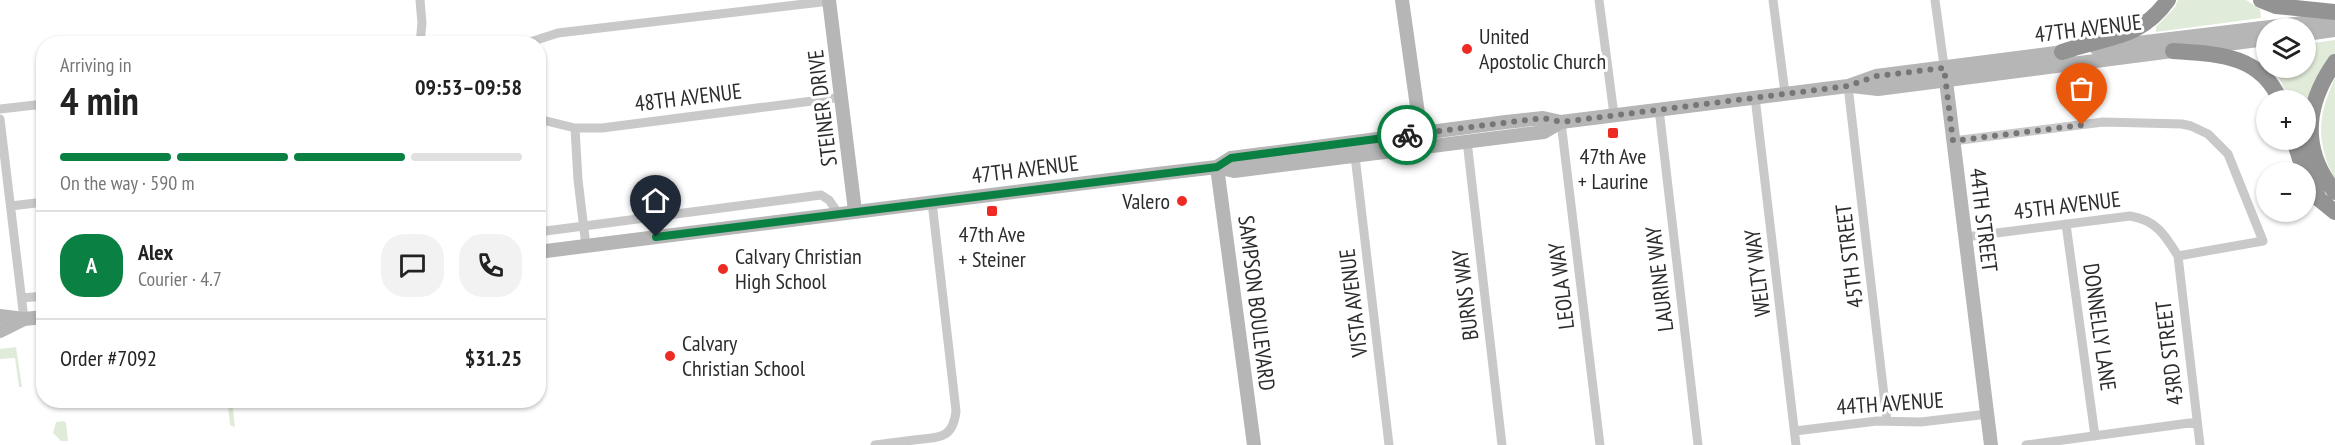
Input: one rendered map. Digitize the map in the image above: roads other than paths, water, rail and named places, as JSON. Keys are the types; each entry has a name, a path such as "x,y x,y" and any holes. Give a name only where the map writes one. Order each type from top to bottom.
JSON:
{"highway":[{"path":"2062,52 2141,28 2157,15 2168,0"},
{"path":"2261,0 2276,6 2335,12"},
{"path":"2173,51 2217,54 2243,61 2263,75 2273,90"},
{"path":"2335,62 2317,93 2310,120 2313,153 2319,168 2335,192"},
{"path":"2297,150 2319,199 2335,212"}],"main road":[{"path":"1402,0 1421,140"},
{"name":"STEINER DRIVE","path":"830,1 855,211"},
{"name":"47TH AVENUE","path":"546,251 1217,167 1234,171 1355,156 1421,140 1543,118 1562,122 1848,86 1878,89 2062,52 2335,19"},
{"path":"2316,33 2335,30"},
{"name":"47TH AVENUE","path":"1946,74 2256,40"},
{"name":"44TH STREET","path":"1946,74 1991,445"},
{"path":"1467,141 1474,134 1524,127 1543,118"},
{"name":"47TH AVENUE","path":"1217,167 1231,158 1421,140 1467,141 1544,132 1562,122"},
{"name":"SAMPSON BOULEVARD","path":"1217,167 1254,445"},
{"path":"0,316 36,318"},
{"path":"0,331 24,319"}],"street":[{"path":"420,0 421,36"},
{"path":"1599,0 1614,115"},
{"path":"1773,0 1785,93"},
{"name":"44TH STREET","path":"1935,0 1946,74"},
{"path":"546,37 558,33 830,1"},
{"name":"45TH STREET","path":"1848,86 1886,395 1887,421"},
{"name":"48TH AVENUE","path":"546,121 575,128 602,128 843,97"},
{"name":"WELTY WAY","path":"1755,97 1796,445"},
{"path":"0,110 36,105"},
{"name":"LAURINE WAY","path":"1659,109 1698,445"},
{"path":"0,119 24,319"},
{"name":"LEOLA WAY","path":"1562,122 1600,445"},
{"path":"1953,141 2103,122 2182,124 2208,134 2228,154 2263,241 2178,256"},
{"path":"575,128 586,246"},
{"name":"BURNS WAY","path":"1467,141 1502,445"},
{"name":"VISTA AVENUE","path":"1355,156 1389,445"},
{"path":"546,231 821,195 829,200 838,213"},
{"path":"875,445 934,439 945,434 955,420 956,411 932,202"},
{"path":"11,206 36,203"},
{"name":"45TH AVENUE","path":"1965,237 2130,216 2148,220 2163,231 2178,256"},
{"name":"DONNELLY LANE","path":"2066,224 2095,436"},
{"name":"43RD STREET","path":"2178,256 2200,445"},
{"path":"22,298 36,297"},
{"name":"44TH AVENUE","path":"1795,431 1887,421 1921,422 1988,414"},
{"path":"2026,445 2197,422"}],"place":[{"name":"United Apostolic Church","path":"1467,49"},
{"name":"47th Ave + Laurine","path":"1613,133"},
{"name":"Valero","path":"1182,201"},
{"name":"47th Ave + Steiner","path":"992,211"},
{"name":"Calvary Christian High School","path":"723,269"},
{"name":"Calvary Christian School","path":"670,356"}]}
